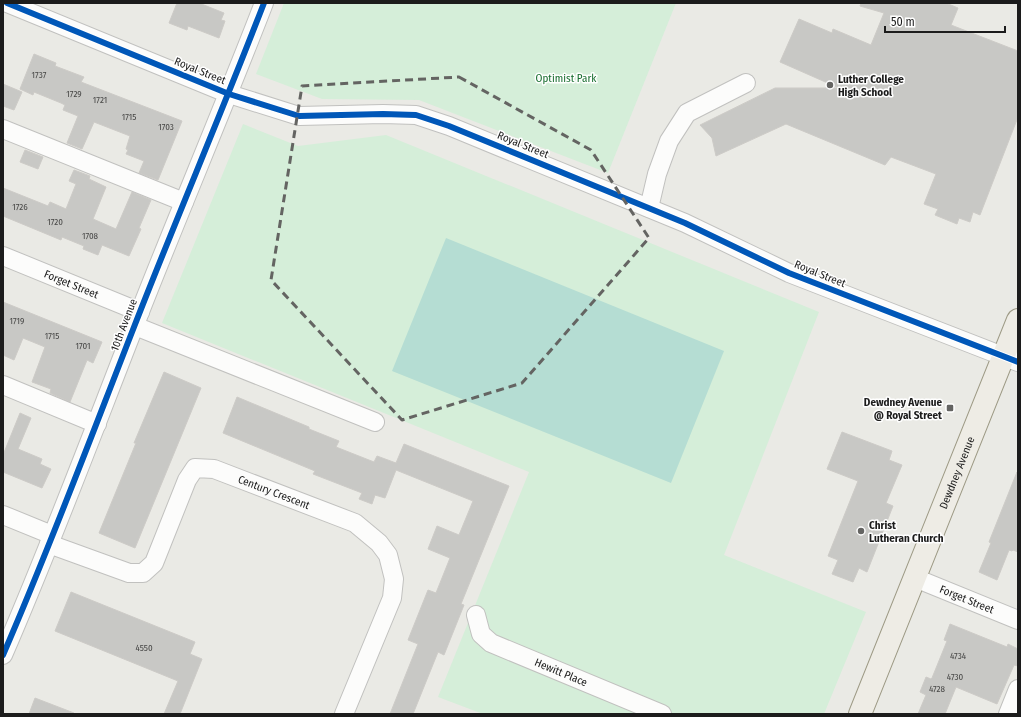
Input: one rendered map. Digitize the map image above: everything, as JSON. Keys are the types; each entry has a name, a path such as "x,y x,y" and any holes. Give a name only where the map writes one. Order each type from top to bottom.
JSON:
{"main road":[{"name":"Dewdney Avenue","path":"860,714 915,578 1011,359 1018,320"}],"street":[{"name":"Royal Street","path":"7,3 229,94 299,116 383,114 416,115 449,126 685,223 789,273 1011,359"},
{"name":"10th Avenue","path":"5,646 97,424 137,319 229,94 264,3"},
{"path":"649,208 657,174 669,141 687,113 746,83"},
{"path":"3,129 184,202"},
{"name":"Forget Street","path":"3,256 137,319 375,422"},
{"path":"3,385 97,424"},
{"name":"Century Crescent","path":"50,539 129,573 143,573 154,563 188,480 195,468 214,469 356,524 378,543 388,555 394,579 392,598 344,714"},
{"path":"3,514 50,539"},
{"name":"Forget Street","path":"915,578 1018,620"},
{"name":"Hewitt Place","path":"476,615 481,634 491,643 662,714"},
{"path":"1008,714 1018,689"}],"highlighted area":[{"path":"459,77 591,150 649,238 522,383 402,420 271,280 302,86"}],"green space":[{"name":"Optimist Park","path":"284,3 676,3 608,173 419,100 322,99 256,74"},
{"path":"243,124 298,146 386,135 819,312 724,555 866,612 824,714 483,714 438,697 529,472 162,323"}],"shaded area":[{"path":"446,238 724,351 671,483 392,371"}],"building":[{"path":"177,3 199,3 224,13 221,20 225,21 219,38 188,26 187,30 169,23"},
{"name":"Luther College High School","path":"861,3 946,3 958,8 951,25 1018,51 1018,117 980,215 973,212 970,222 959,218 957,224 935,215 938,209 924,204 936,174 891,157 885,165 786,124 716,156 712,138 700,125 775,88 839,88 780,62 799,19 832,33 833,29 871,45 884,13 860,6"},
{"path":"34,54 56,63 55,66 84,77 81,82 182,121 158,180 139,173 144,161 126,154 130,136 94,122 82,149 67,143 78,116 63,110 65,105 61,103 34,92 33,95 20,89"},
{"path":"3,84 22,92 14,110 3,106"},
{"path":"25,150 43,157 38,169 20,162"},
{"path":"74,170 90,176 89,179 106,187 93,219 116,229 132,192 151,200 139,228 141,229 129,256 102,245 98,255 83,249 84,246 62,237 61,240 3,216 3,188 48,206 50,202 66,209 76,184 69,181"},
{"path":"3,302 102,342 93,363 87,360 70,402 50,393 51,389 32,382 45,347 23,338 14,360 3,355"},
{"path":"164,372 201,388 135,548 99,533 136,443 134,443"},
{"path":"237,397 339,441 336,447 374,462 377,456 396,463 404,444 509,486 461,604 464,605 444,655 438,652 413,714 390,714 418,644 408,640 428,590 436,593 450,558 428,549 437,526 459,535 473,501 396,470 385,498 375,495 372,504 359,499 362,493 313,474 315,471 223,433"},
{"path":"20,413 31,418 18,449 42,459 40,464 51,469 42,488 3,472 3,455"},
{"name":"Christ Lutheran Church","path":"842,432 892,451 889,460 902,465 886,503 893,506 867,572 859,568 853,582 832,574 838,560 828,556 858,481 827,469"},
{"path":"1017,472 1018,552 1009,550 997,580 979,572 991,543 989,542"},
{"path":"71,592 195,642 190,654 202,659 180,714 164,714 178,681 55,631"},
{"path":"950,624 1007,647 1008,644 1018,649 1018,666 1014,665 997,704 956,687 945,714 918,714 926,695 920,692 926,677 932,678 947,641 944,640"},
{"path":"35,698 74,713 74,714 29,714"}],"cycle path":[{"path":"7,3 229,94 299,116 383,114 416,115 449,126 685,223 789,273 1018,362"},
{"path":"3,655 54,533 150,287 264,3"}],"place":[{"name":"Luther College High School","path":"830,85"},
{"name":"Dewdney Avenue @ Royal Street","path":"950,408"},
{"name":"Christ Lutheran Church","path":"861,531"}]}
